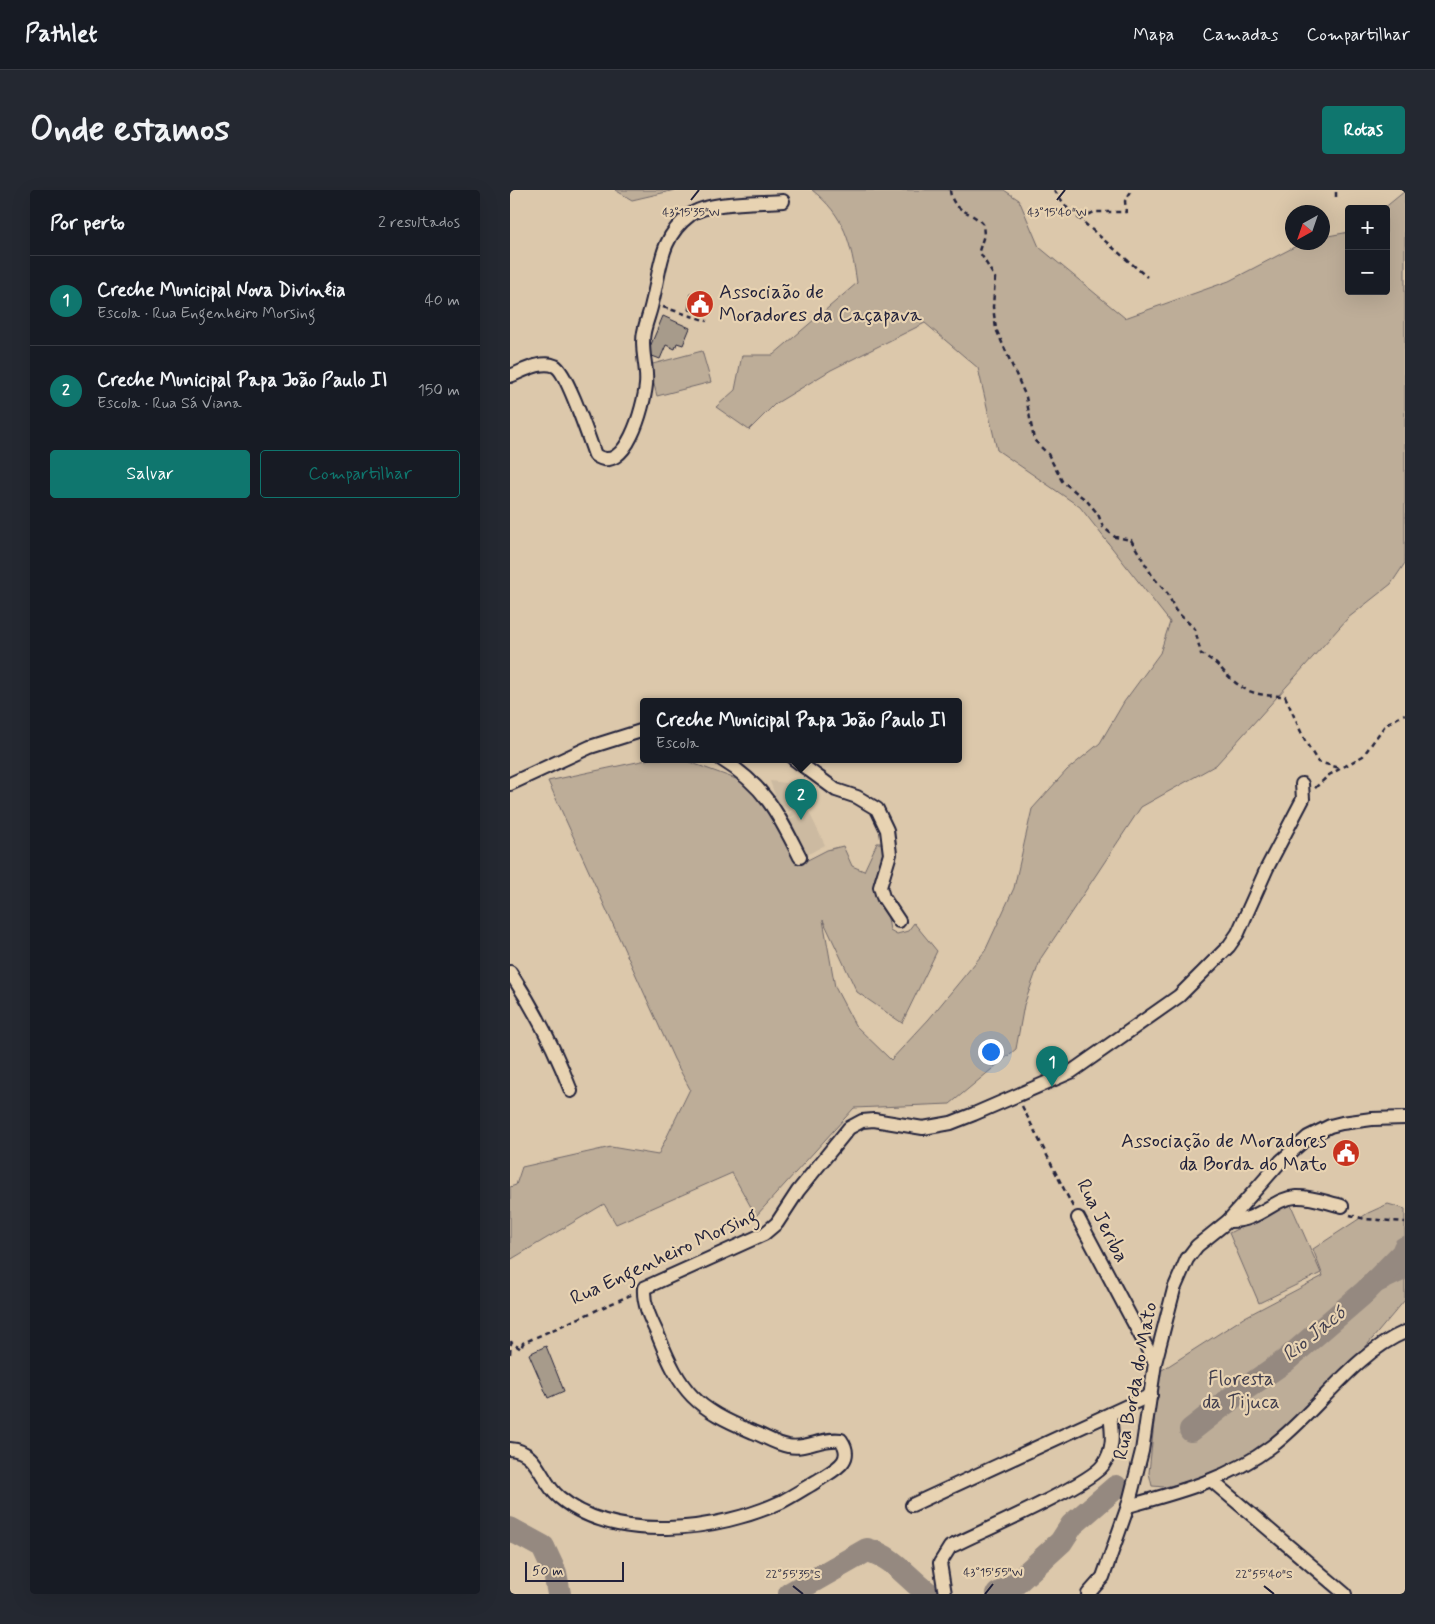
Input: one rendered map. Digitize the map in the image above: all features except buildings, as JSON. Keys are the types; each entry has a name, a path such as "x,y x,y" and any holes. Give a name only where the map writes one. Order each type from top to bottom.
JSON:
{"street":[{"path":"510,376 542,364 555,366 561,372 568,386 595,455 601,459 610,459 621,452 629,442 642,406 646,384 642,346 644,332 662,252 670,238 690,214 704,208 718,205 783,201"},
{"path":"510,784 590,747 640,731"},
{"path":"731,763 774,806 800,857"},
{"path":"799,763 836,790 858,797 878,809 887,830 890,854 880,887 883,897 899,921"},
{"path":"1302,784 1304,800"},
{"name":"Rua Engenheiro Morsing","path":"644,1288 764,1234 777,1223 798,1191 849,1128 862,1121 874,1120 907,1127 938,1126 974,1114 1071,1072 1147,1020 1179,996 1229,946 1304,800"},
{"path":"510,972 533,1008 555,1049 572,1092"},
{"name":"Rua Borda do Mato","path":"1088,1594 1103,1578 1128,1506 1142,1451 1155,1363 1180,1271 1197,1246 1228,1221 1281,1161 1320,1130 1356,1120 1405,1118"},
{"path":"1228,1221 1250,1219 1288,1199 1296,1197 1342,1206"},
{"name":"Rua Jeriba","path":"1078,1218 1155,1363"},
{"path":"510,1449 527,1453 557,1496 574,1508 599,1520 631,1527 661,1528 723,1521 781,1502 838,1467 846,1458 846,1448 840,1440 832,1438 802,1447 788,1446 720,1418 698,1402 685,1391 671,1367 647,1309 644,1288"},
{"path":"1128,1506 1212,1481 1235,1470 1272,1446 1372,1351 1391,1338 1405,1332"},
{"path":"912,1505 1151,1395"},
{"path":"945,1594 940,1563 950,1547 1077,1484 1102,1467 1113,1446 1110,1414"},
{"path":"1212,1481 1345,1594"}],"path":[{"path":"950,190 953,202 961,211 975,215 983,224 984,235 979,251 996,278 992,307 996,329 1026,397 1034,440 1048,454 1062,481 1087,501 1098,514 1103,527 1115,537 1131,540 1153,577 1168,594 1175,610 1195,629 1201,654 1214,660 1239,686 1255,693 1285,696 1305,742 1318,762 1340,768"},
{"path":"1054,190 1068,209 1147,277"},
{"path":"1081,219 1094,212 1126,212 1125,200 1132,190"},
{"path":"1336,190 1336,197"},
{"path":"652,303 707,321"},
{"path":"1304,800 1328,775 1363,756 1386,724 1405,714"},
{"name":"Rua Jeriba","path":"1017,1096 1078,1218"},
{"path":"1342,1206 1349,1215 1364,1219 1405,1222"},
{"name":"Rua Engenheiro Morsing","path":"510,1354 511,1342 521,1349 523,1343 644,1288"}],"shaded area":[{"path":"770,781 786,783 789,781 806,796 798,807 801,814 808,810 825,845 805,856 787,821 797,815 789,818 789,814 794,809 789,812 773,798 775,795"}],"green space":[{"path":"615,190 675,190 632,200"},
{"path":"812,190 1004,190 1019,200 1039,247 1125,318 1229,281 1289,250 1330,250 1330,236 1345,233 1345,295 1390,295 1390,205 1388,205 1405,191 1405,563 1391,584 1348,618 1216,765 1141,807 1041,958 1024,1005 1016,1049 950,1104 854,1108 756,1216 732,1173 616,1224 604,1204 510,1260 510,1187 516,1185 522,1167 611,1147 658,1155 690,1089 674,1059 548,781 640,761 640,763 692,763 747,783 777,821 798,865 827,850 843,846 852,866 864,871 877,843 886,843 883,867 875,877 874,885 876,897 886,907 890,930 897,934 908,931 914,923 937,951 902,1023 857,992 823,920 835,987 855,1025 891,1060 929,1019 985,951 1014,888 1032,809 1067,770 1100,743 1124,702 1160,653 1170,622 1080,507 997,450 978,368 925,323 831,370 775,404 749,430 716,407 735,390 742,355 773,355 857,283 845,231 832,210"},
{"path":"702,351 711,382 657,396 649,365"},
{"path":"1290,1203 1321,1273 1259,1303 1229,1233"},
{"name":"Floresta da Tijuca","path":"1388,1204 1405,1209 1405,1300 1330,1389 1277,1438 1220,1473 1165,1487 1152,1486 1149,1473 1159,1372 1245,1317 1323,1276 1313,1249 1368,1213"}],"waterway":[{"name":"Rio Jacó","path":"1191,1430 1233,1397 1285,1361 1365,1292 1403,1253 1405,1248"},
{"path":"1365,1292 1405,1273"},
{"name":"Rio Jacó","path":"998,1594 1013,1586 1061,1542 1072,1525 1116,1487"},
{"name":"Rio Jacó","path":"510,1529 543,1547 555,1573 559,1594"},
{"name":"Rio Jacó","path":"790,1594 867,1550 885,1557 929,1594"}],"place":[{"name":"Associaão de Moradores da Caçapava","path":"700,304"},
{"name":"Creche Municipal Papa João Paulo II","path":"801,820"},
{"name":"Creche Municipal Nova Divinéia","path":"1052,1087"},
{"name":"Associação de Moradores da Borda do Mato","path":"1346,1153"}]}
